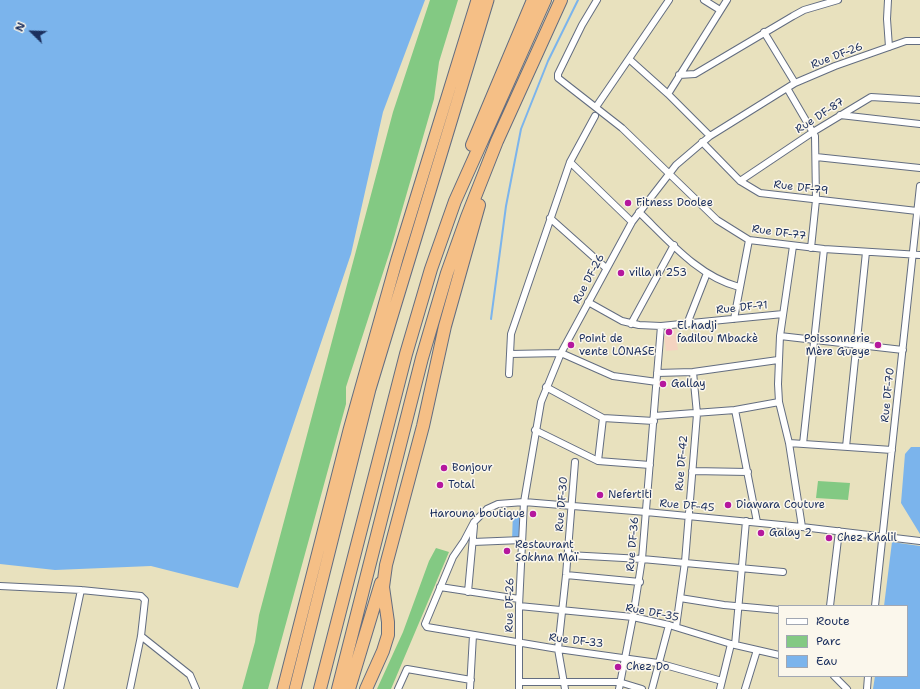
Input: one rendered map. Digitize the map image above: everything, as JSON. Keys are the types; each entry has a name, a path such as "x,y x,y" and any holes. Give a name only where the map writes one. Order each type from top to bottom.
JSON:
{"highway":[{"path":"283,689 349,430 398,259 477,0"},
{"path":"295,689 368,396 488,0"},
{"path":"319,689 417,313 482,117 533,0"},
{"path":"455,202 545,0"},
{"path":"338,689 422,358 464,224 497,141 561,0"},
{"path":"349,689 386,565 423,426 445,326 497,141"},
{"path":"366,689 383,651 388,635 388,622 383,587 386,565"}],"street":[{"name":"Rue DF-77","path":"597,0 582,25 557,76 622,128 716,220 749,240 812,248 920,255"},
{"path":"596,107 669,0"},
{"path":"704,0 720,10"},
{"path":"668,94 727,0"},
{"path":"679,76 695,74 764,32 804,10 833,0"},
{"path":"888,0 887,19 889,48"},
{"path":"764,32 795,84"},
{"name":"Rue DF-26","path":"519,689 519,599 524,502 535,430 546,387 560,353 632,222 669,174 689,152 710,136 795,84 835,66 906,41 920,41"},
{"path":"629,60 668,94 710,136"},
{"path":"787,88 813,132 816,141 816,200 812,248"},
{"name":"Rue DF-87","path":"740,180 813,132 871,97 920,100"},
{"path":"840,115 920,124"},
{"path":"509,374 511,334 570,162 595,116"},
{"name":"Rue DF-79","path":"702,142 740,180 760,193 917,211"},
{"path":"816,158 920,168"},
{"path":"570,162 632,222"},
{"name":"Rue DF-70","path":"875,605 920,186"},
{"path":"639,212 707,273 725,283 739,287"},
{"path":"550,218 606,268"},
{"path":"734,319 749,240"},
{"path":"631,324 674,245"},
{"path":"793,246 780,336 778,360 779,402 788,443 802,527"},
{"path":"803,444 824,249"},
{"path":"846,447 866,252"},
{"path":"687,324 707,273"},
{"name":"Rue DF-71","path":"588,302 631,324 661,326 783,314"},
{"name":"Rue DF-36","path":"619,689 619,682 640,582 661,326"},
{"path":"780,336 903,350"},
{"path":"510,354 560,353 613,376 657,382"},
{"path":"657,373 693,372 778,360"},
{"name":"Rue DF-42","path":"652,689 658,663 672,626 680,598 685,562 697,414 693,372"},
{"path":"546,387 603,418 654,418 735,410 779,402"},
{"path":"735,410 757,522"},
{"path":"598,461 603,418"},
{"path":"535,430 598,461 650,465"},
{"path":"788,443 892,450"},
{"name":"Rue DF-30","path":"565,689 558,649 568,555 575,462"},
{"path":"692,471 748,472"},
{"name":"Rue DF-45","path":"474,522 492,506 524,502 757,522 883,535 920,541"},
{"path":"720,689 733,644 739,606 746,521"},
{"path":"468,592 474,522"},
{"path":"474,522 464,541 453,557 440,587 519,599"},
{"path":"830,605 839,531"},
{"path":"473,542 522,540"},
{"path":"568,555 685,562 783,572"},
{"path":"566,575 640,582"},
{"path":"0,586 81,590 141,596 145,600 141,636 130,689"},
{"name":"Rue DF-33","path":"440,587 426,626 519,643 625,657 658,663 722,681"},
{"path":"60,689 81,590"},
{"path":"680,598 778,610"},
{"name":"Rue DF-35","path":"519,606 633,617 778,655"},
{"path":"470,689 473,635"},
{"path":"141,636 190,675 196,689"},
{"path":"745,689 757,650"},
{"path":"398,689 407,669 471,680"},
{"path":"835,677 847,689"},
{"path":"867,689 868,677"},
{"path":"519,682 619,682 642,689"},
{"path":"550,682 550,689"}],"shaded area":[{"path":"675,329 678,350 666,351 664,336 667,336 667,330"}],"green space":[{"path":"430,0 458,0 439,62 434,99 391,248 346,387 346,404 268,689 242,689 255,642 259,615 393,112"},
{"path":"818,481 850,483 848,500 816,498"},
{"path":"436,548 449,552 391,689 377,689 403,632 429,561"}],"water":[{"path":"0,0 425,0 383,112 351,254 238,588 151,566 55,570 0,564"},
{"path":"911,447 920,447 920,534 901,503 905,454"},
{"path":"522,510 520,544 515,545 512,541 513,511"},
{"path":"892,542 920,546 920,689 873,689 875,677 908,677 908,605 884,605"}],"waterway":[{"path":"491,319 506,206 521,129 548,61 578,0"}],"place":[{"name":"Fitness Doolee","path":"628,203"},
{"name":"villa n 253","path":"621,273"},
{"name":"El hadji fadilou Mbackè","path":"669,332"},
{"name":"Point de vente LONASE","path":"571,345"},
{"name":"Poissonnerie Mère Gueye","path":"878,345"},
{"name":"Gallay","path":"663,384"},
{"name":"Bonjour","path":"444,468"},
{"name":"Total","path":"440,485"},
{"name":"Nefertiti","path":"600,495"},
{"name":"Diawara Couture","path":"728,505"},
{"name":"Harouna boutique","path":"533,514"},
{"name":"Galay 2","path":"761,533"},
{"name":"Chez Khalil","path":"829,538"},
{"name":"Restaurant Sokhna Maï","path":"507,551"},
{"name":"Chez Do","path":"618,667"}]}
